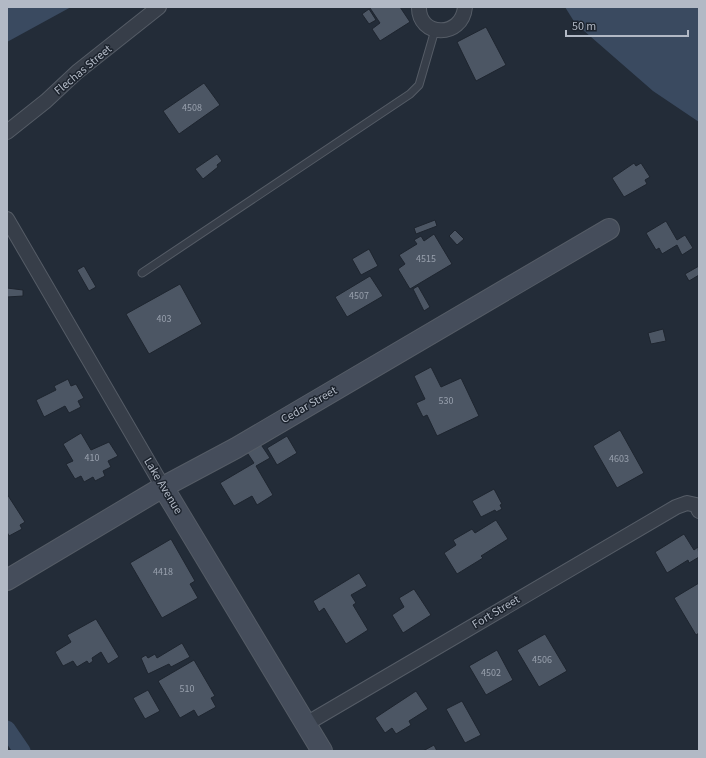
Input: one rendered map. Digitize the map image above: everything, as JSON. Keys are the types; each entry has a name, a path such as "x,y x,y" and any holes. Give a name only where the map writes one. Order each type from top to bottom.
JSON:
{"street":[{"name":"Flechas Street","path":"7,132 46,101 77,72 159,7"},
{"path":"419,7 421,19 427,26 436,30 445,31 453,28 460,22 465,14 465,7"},
{"name":"Lake Avenue","path":"7,219 163,487 322,751"},
{"name":"Cedar Street","path":"7,580 163,487 236,448 609,229"},
{"name":"Fort Street","path":"306,724 676,507 687,503 696,506 699,511"}],"lane":[{"path":"142,273 410,94 419,85 436,30"}],"water":[{"path":"7,7 71,7 7,42"},
{"path":"565,7 699,7 699,122 653,91 575,23"}],"building":[{"path":"400,7 410,22 380,41 372,29 380,23 370,8"},
{"path":"369,9 376,20 369,24 362,14"},
{"path":"486,27 506,65 476,81 457,42"},
{"path":"204,83 220,105 179,134 163,111"},
{"path":"217,154 222,161 217,165 218,167 203,179 195,169"},
{"path":"634,163 636,166 641,163 650,177 645,180 647,184 624,197 612,178"},
{"path":"435,220 437,226 416,234 414,228"},
{"path":"666,221 677,240 685,235 693,248 682,255 677,245 662,254 659,248 656,250 646,233"},
{"path":"455,230 464,239 457,245 449,236"},
{"path":"434,234 452,264 410,289 398,269 405,264 399,255 417,244 414,240 421,236 424,241"},
{"path":"369,249 378,266 361,275 352,259"},
{"path":"84,266 96,287 89,291 77,270"},
{"path":"699,266 699,275 689,281 685,274"},
{"path":"370,276 383,296 347,317 335,297"},
{"path":"180,284 202,324 149,354 126,314"},
{"path":"418,286 430,307 424,311 413,289"},
{"path":"7,288 23,290 23,296 7,297"},
{"path":"663,329 666,341 651,344 648,333"},
{"path":"431,367 441,387 461,378 479,416 437,436 427,415 423,417 416,403 425,399 414,376"},
{"path":"68,379 71,386 76,384 84,398 78,401 81,407 69,413 65,406 44,417 36,400 56,390 54,386"},
{"path":"620,430 644,473 617,488 593,446"},
{"path":"81,433 91,450 109,442 118,456 108,461 111,467 103,471 105,476 95,481 93,477 84,482 81,476 75,479 66,464 73,461 63,444"},
{"path":"287,436 297,453 277,465 267,448"},
{"path":"260,443 270,458 256,466 273,495 257,505 252,496 234,506 220,483 254,463 246,451"},
{"path":"494,489 502,504 500,505 502,509 496,512 495,510 481,517 472,501"},
{"path":"7,494 25,522 20,525 22,529 9,536 7,532"},
{"path":"496,520 508,539 481,556 483,558 457,574 444,553 456,545 453,540 472,529 475,533"},
{"path":"684,534 694,550 698,547 699,557 689,563 688,560 667,573 655,552"},
{"path":"171,539 195,581 190,584 198,598 162,618 130,563"},
{"path":"359,573 367,586 351,595 356,603 353,605 368,630 346,644 324,608 319,612 313,601"},
{"path":"699,583 699,633 696,635 674,598"},
{"path":"414,589 431,615 403,633 392,615 404,607 399,598"},
{"path":"96,619 119,657 108,664 101,652 92,658 93,661 89,664 87,661 77,667 73,661 63,666 55,652 71,642 67,635"},
{"path":"545,634 567,671 539,687 517,650"},
{"path":"182,643 190,657 171,667 169,664 148,674 141,658 146,655 148,658 155,654 157,658"},
{"path":"497,650 513,680 486,695 469,666"},
{"path":"194,660 215,696 211,698 216,707 198,717 194,710 180,718 158,681"},
{"path":"148,690 160,711 145,719 133,698"},
{"path":"416,691 428,709 409,721 411,725 396,734 392,728 385,733 375,718"},
{"path":"462,701 481,735 465,743 446,709"},
{"path":"434,745 437,751 423,751"}],"waterway":[{"path":"7,729 22,751"}]}
